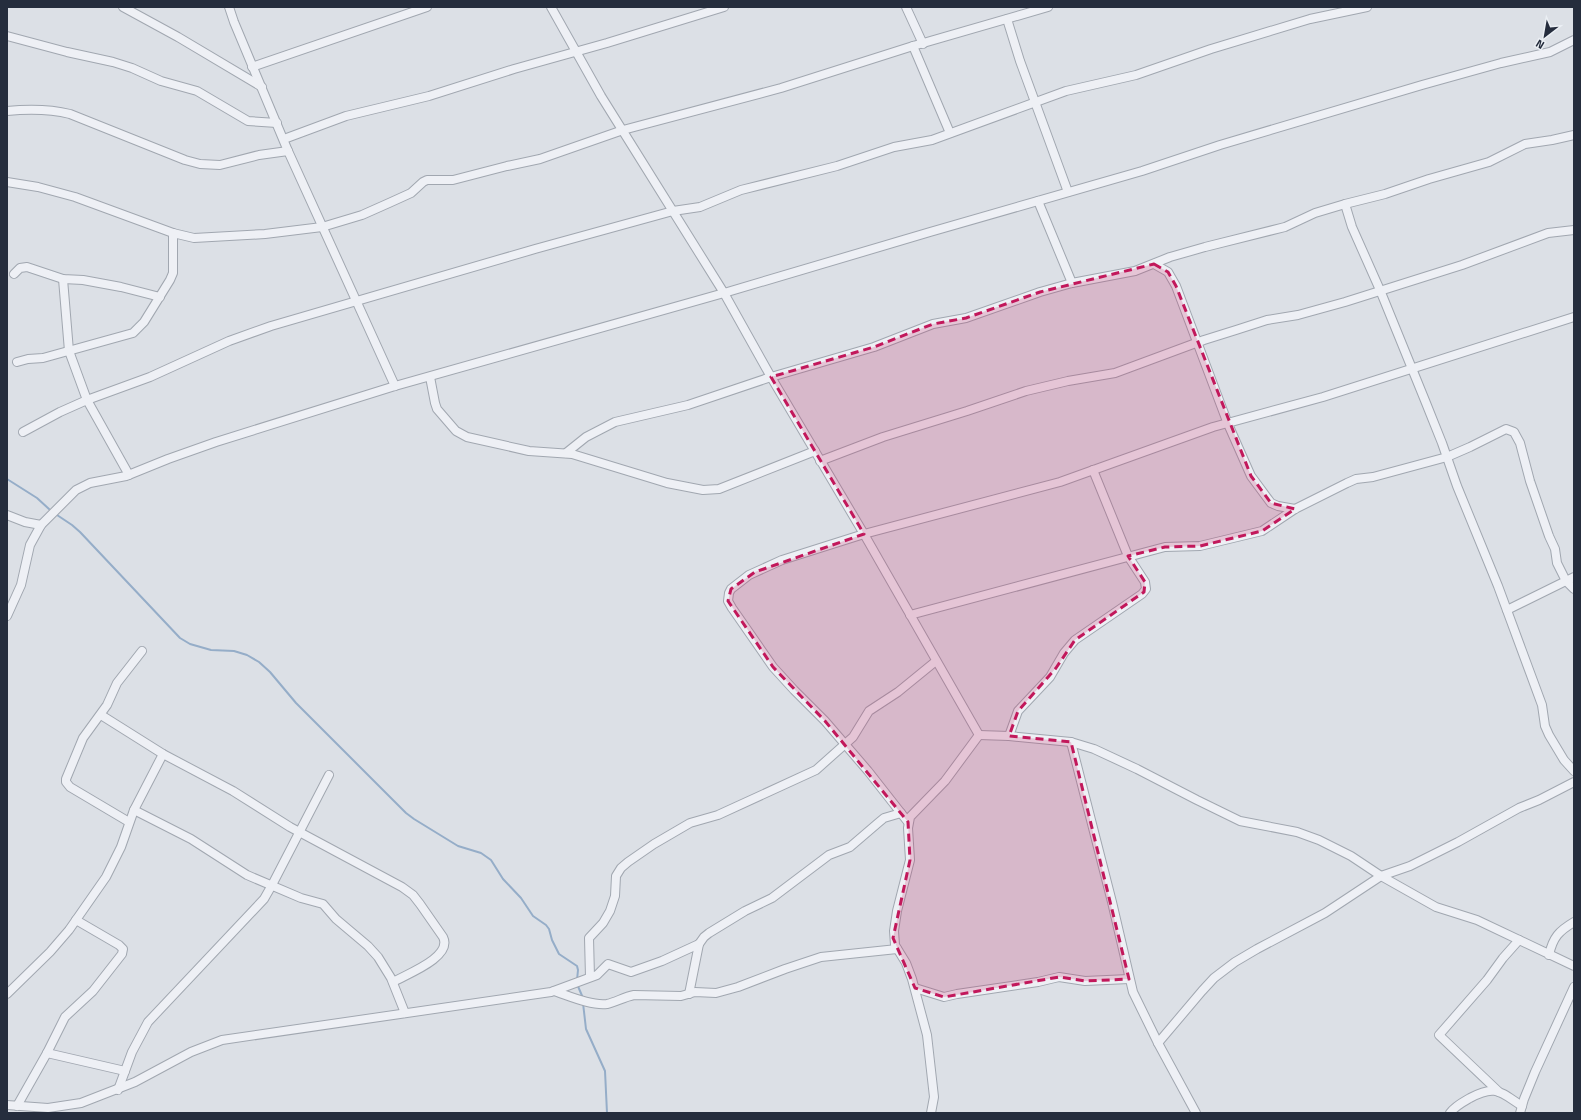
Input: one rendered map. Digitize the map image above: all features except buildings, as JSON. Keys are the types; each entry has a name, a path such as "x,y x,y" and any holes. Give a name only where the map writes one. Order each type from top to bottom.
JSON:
{"street":[{"path":"123,7 178,37 262,87"},
{"path":"230,7 234,22 252,67 262,87 288,151 395,386"},
{"path":"252,67 428,7"},
{"path":"551,7 601,96 724,293 979,735"},
{"path":"284,139 346,116 409,101 724,7"},
{"path":"906,7 923,44"},
{"path":"7,182 38,187 75,197 173,233 188,237 207,238 265,234 322,226 362,215 411,193 427,180 453,180 540,159 623,130 781,88 913,46 1048,7"},
{"path":"23,432 60,412 87,400 156,374 229,341 271,326 535,249 673,211 700,206 741,190 837,166 894,147 922,142 1082,86 1150,71 1211,49 1310,19 1367,7"},
{"path":"1007,19 1020,61 1068,192"},
{"path":"7,36 132,68 161,81 197,91 248,121 277,123"},
{"path":"7,616 21,585 30,545 41,525 81,487 129,475 216,442 395,386 724,293 1038,201 1394,93 1501,63 1550,52 1574,40"},
{"path":"913,46 950,133"},
{"path":"7,111 40,110 59,111 70,114 185,160 200,164 226,164 259,155 288,151"},
{"path":"566,453 586,437 610,424 688,405 771,376 874,347 933,324 966,318 1040,292 1135,271 1170,257 1284,227 1315,213 1385,194 1429,179 1489,162 1525,144 1574,135"},
{"path":"1038,201 1072,284"},
{"path":"1345,204 1352,227 1380,290 1507,610 1542,705 1549,735 1564,760 1574,771"},
{"path":"820,461 883,437 968,411 1026,391 1068,381 1115,373 1198,342 1267,320 1305,313 1468,263 1548,233 1574,230"},
{"path":"17,362 24,359 40,359 69,352 133,334 144,322 173,273 173,233"},
{"path":"1154,264 1165,269 1173,280 1198,342 1228,424 1249,473 1267,500 1274,505 1295,509"},
{"path":"14,274 20,268 28,267 63,279 79,279 121,286 160,297"},
{"path":"63,279 69,352 87,400 129,475"},
{"path":"908,822 846,744 773,667 732,608 728,597 731,589 742,580 755,572 782,560 864,534 1045,486 1213,427 1323,397 1574,317"},
{"path":"430,377 436,406 454,428 461,434 476,440 529,451 566,453 655,480 708,490 719,489 815,451"},
{"path":"910,615 1165,547 1200,546 1262,531 1295,509 1356,479 1373,477 1447,457 1470,448 1501,430 1509,429 1514,432 1520,444 1530,481 1555,549 1557,563 1566,581 1574,589"},
{"path":"1009,736 1018,711 1050,677 1068,647 1075,640 1144,592 1146,586 1145,582 1128,556 1093,470"},
{"path":"7,515 25,522 41,525"},
{"path":"1507,610 1574,577"},
{"path":"129,822 86,797 70,786 66,782 66,779 80,743 108,705 117,683 142,651"},
{"path":"590,977 589,938 603,923 610,911 615,896 616,876 625,865 654,844 684,826 695,821 718,815 816,770 856,734 869,711 898,692 936,661"},
{"path":"101,715 163,754 233,791 299,832 408,890 420,904 443,937 445,946 439,955 393,982"},
{"path":"979,735 1009,736 1071,742 1094,749 1240,821 1297,832 1319,840 1351,856 1381,876 1436,907 1477,920 1574,966"},
{"path":"931,1113 934,1097 927,1036 915,988 906,963 897,949 893,938 911,854 908,822 910,817 914,811 945,781 979,735"},
{"path":"1071,742 1112,902 1129,979 1135,997 1196,1113"},
{"path":"7,994 50,952 76,920 111,868 121,847 134,810 163,754"},
{"path":"118,1090 132,1052 148,1022 232,930 257,906 272,885 329,775"},
{"path":"1158,1042 1214,978 1235,962 1325,913 1381,876 1410,866 1464,839 1519,808 1539,800 1574,782"},
{"path":"134,810 191,840 247,875 301,898 317,902 327,907 336,919 368,946 378,957 393,982 405,1013"},
{"path":"689,994 699,944 704,937 744,911 772,898 824,858 850,847 884,818 901,813"},
{"path":"17,1106 47,1054 64,1017 93,991 119,958 123,949 119,945 76,920"},
{"path":"1549,955 1556,936 1574,922"},
{"path":"1520,940 1502,958 1487,980 1438,1035 1499,1092 1521,1110 1535,1072 1574,987"},
{"path":"7,1105 50,1111 81,1103 118,1090 191,1052 222,1040 554,991 597,975 608,964 631,972 662,961 699,944"},
{"path":"554,991 599,1004 611,1003 627,996 681,996 694,992 719,993 821,957 897,949"},
{"path":"915,988 944,997 1038,982 1059,977 1085,981 1129,979"},
{"path":"47,1054 125,1071"},
{"path":"1450,1113 1458,1105 1484,1092 1490,1090 1499,1092"}],"highlighted area":[{"path":"1154,264 1168,272 1176,286 1251,476 1271,503 1295,509 1262,531 1200,546 1165,547 1128,556 1145,582 1144,592 1075,640 1056,668 1018,711 1009,736 1071,742 1129,979 1085,981 1059,977 944,997 915,988 893,938 910,860 908,822 825,721 773,667 728,601 731,589 755,572 864,534 771,377 874,347 933,324 966,318 1040,292"}],"waterway":[{"path":"7,479 37,498 49,509"},
{"path":"57,515 80,532 180,638 190,644 211,650 234,651 247,655 259,662 270,672 296,703 406,813 458,846 481,853 491,860 503,879 521,898 533,916 546,925 549,929 552,940 559,954 577,966 577,980"},
{"path":"577,984 583,998"},
{"path":"583,1003 586,1029 605,1071 607,1113"}]}
